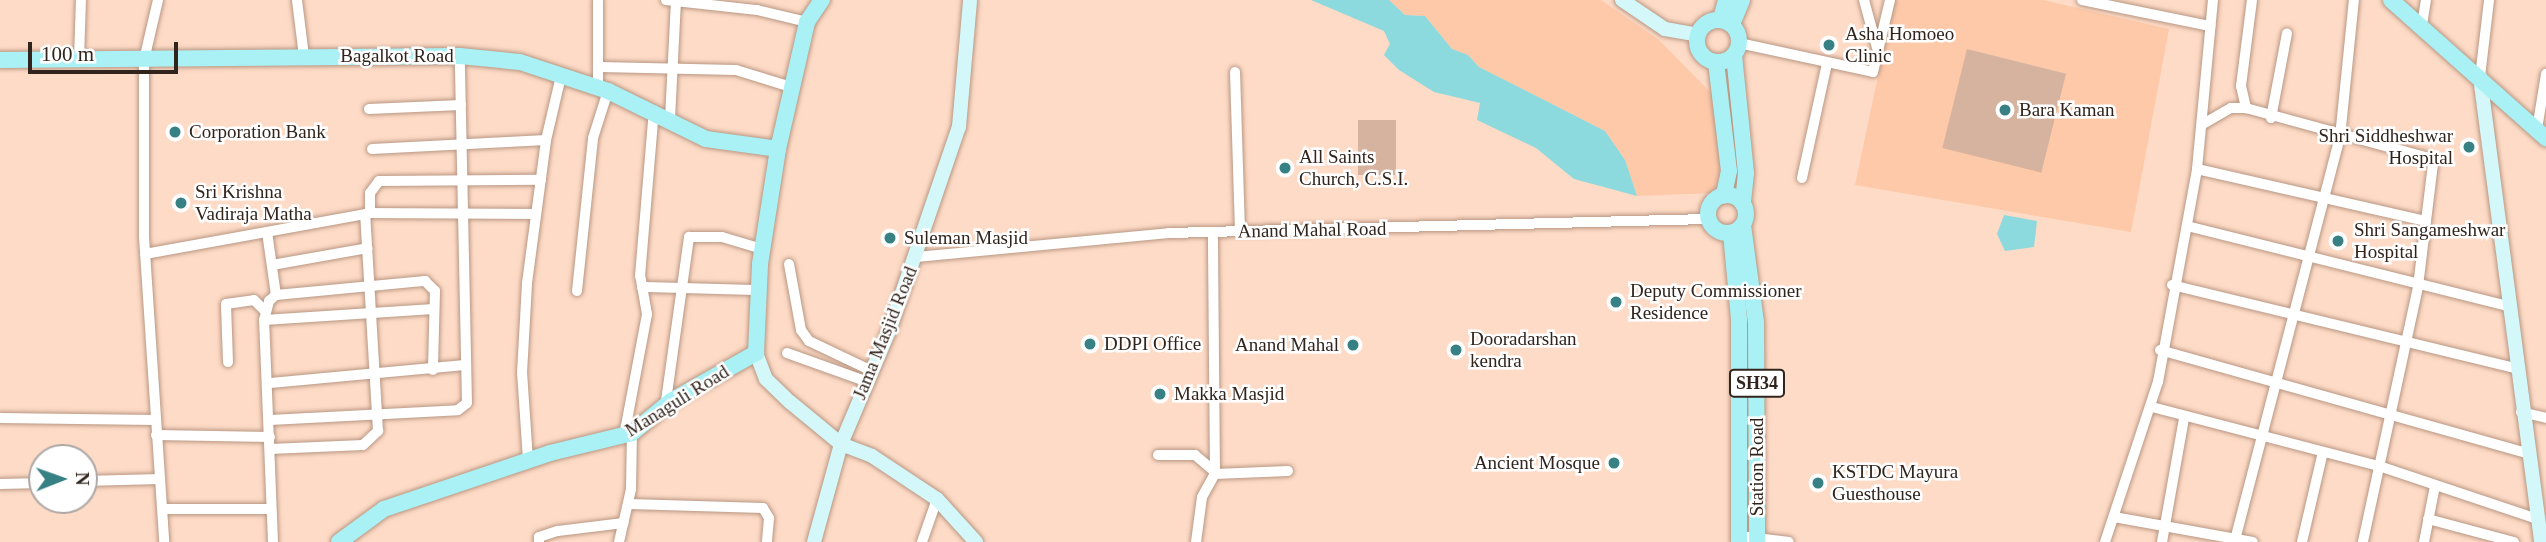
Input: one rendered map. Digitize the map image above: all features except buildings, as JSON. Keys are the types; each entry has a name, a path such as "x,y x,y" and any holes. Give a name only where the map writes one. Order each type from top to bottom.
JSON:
{"main road":[{"path":"1726,0 1726,22"},
{"path":"1726,22 1742,0"},
{"path":"2391,0 2480,76 2542,134"},
{"path":"756,353 762,249 778,149 807,22 821,1"},
{"path":"1716,62 1703,55 1698,35 1707,23 1726,22"},
{"name":"SH34","path":"1726,22 1737,49 1746,173 1737,229"},
{"path":"1716,62 1737,49"},
{"name":"Bagalkot Road","path":"0,60 460,56 520,62 603,90 654,111 706,139 778,149"},
{"path":"1716,62 1729,171 1724,195"},
{"path":"1724,195 1743,204"},
{"path":"1724,195 1714,200 1709,219 1713,228 1737,229"},
{"name":"Station Road","path":"1737,229 1740,539"},
{"name":"Station Road","path":"1737,229 1756,323 1757,539"},
{"name":"Managuli Road","path":"340,542 384,509 528,460 628,434 664,408 756,353"}],"street":[{"path":"79,59 81,0"},
{"path":"158,0 144,60 145,254 156,435 164,509 164,542"},
{"path":"298,0 304,56"},
{"path":"577,291 593,138 603,90 598,0"},
{"path":"666,0 758,5 807,22"},
{"path":"670,119 676,0"},
{"name":"Jama Masjid Road","path":"814,542 841,444 916,257 959,127 970,0"},
{"path":"1622,0 1665,29 1698,35"},
{"path":"1864,0 1878,51"},
{"path":"1737,49 1873,72 1890,0"},
{"path":"2082,0 2137,4 2210,26"},
{"path":"2105,542 2152,407 2172,285 2187,226 2197,169 2213,0"},
{"path":"2246,108 2241,86 2252,0"},
{"path":"2236,536 2340,137 2354,0"},
{"path":"2422,25 2426,0"},
{"path":"2489,0 2480,76 2514,369 2541,542"},
{"path":"2271,118 2287,33"},
{"path":"270,420 464,408 460,56"},
{"path":"1802,178 1827,63"},
{"path":"600,67 674,65 736,70 791,86"},
{"path":"1235,72 1240,230"},
{"path":"2542,134 2546,74"},
{"path":"528,460 522,351 546,140 561,76"},
{"path":"369,109 461,105"},
{"path":"2203,124 2231,108 2246,108 2271,118 2340,137 2430,158 2434,172 2418,287 2395,414 2363,542"},
{"path":"620,542 629,504 628,434 647,314 642,288 654,111"},
{"path":"372,149 546,140"},
{"path":"2197,169 2324,194 2426,221"},
{"path":"156,435 270,443 363,445 374,438 378,414 368,248 370,193 379,181 462,178 541,180"},
{"path":"145,254 368,213 463,211 536,214"},
{"name":"Anand Mahal Road","path":"916,257 1240,230 1709,219"},
{"path":"2187,226 2418,287 2507,306"},
{"path":"264,316 276,295 267,232"},
{"path":"1196,542 1202,497 1215,474 1213,232"},
{"path":"664,408 687,243 694,234 762,249"},
{"path":"272,265 368,248"},
{"path":"789,264 801,330 809,341 867,376"},
{"path":"276,295 425,281 435,291 433,370"},
{"path":"2172,285 2292,318 2514,369"},
{"path":"642,288 759,290"},
{"path":"228,362 226,304 254,300 264,316 270,383 272,542"},
{"path":"264,316 434,309"},
{"path":"2160,349 2276,379 2529,454"},
{"path":"756,353 766,379 841,444 872,456 937,499 976,542"},
{"path":"787,354 867,376"},
{"path":"270,383 465,365"},
{"path":"2152,407 2184,418 2382,467 2537,519"},
{"path":"2521,412 2546,418"},
{"path":"0,418 155,420"},
{"path":"2162,542 2184,418"},
{"path":"2302,542 2323,452"},
{"path":"1158,455 1205,458 1215,474"},
{"path":"1215,474 1288,471"},
{"path":"98,481 160,479"},
{"path":"0,484 28,483"},
{"path":"2424,542 2435,486"},
{"path":"922,542 937,499"},
{"path":"629,504 763,508 769,518 767,542"},
{"path":"164,509 271,509"},
{"path":"2114,517 2164,523 2236,536 2253,542"},
{"path":"2428,519 2506,541"},
{"path":"539,542 539,537 558,531 624,523"},
{"path":"1740,539 1790,542"}],"shaded area":[{"path":"1389,0 1601,0 1659,40 1716,98 1721,171 1714,193 1637,196 1625,160 1605,131 1479,67 1468,55 1452,49 1425,16 1405,15"},
{"path":"1894,0 2043,0 2169,29 2131,232 1855,185"}],"water":[{"path":"1311,0 1389,0 1405,15 1425,16 1452,49 1468,55 1479,67 1605,131 1625,160 1637,196 1574,179 1536,148 1477,120 1480,103 1434,92 1399,70 1384,55 1390,44 1384,31"},
{"path":"2004,215 2037,221 2034,247 2005,251 1997,234"}],"place":[{"name":"Asha Homoeo Clinic","path":"1829,45"},
{"name":"Bara Kaman","path":"2005,110"},
{"name":"Corporation Bank","path":"175,132"},
{"name":"Shri Siddheshwar Hospital","path":"2469,147"},
{"name":"All Saints Church, C.S.I.","path":"1285,168"},
{"name":"Sri Krishna Vadiraja Matha","path":"181,203"},
{"name":"Suleman Masjid","path":"890,238"},
{"name":"Shri Sangameshwar Hospital","path":"2338,241"},
{"name":"Deputy Commissioner Residence","path":"1616,302"},
{"name":"DDPI Office","path":"1090,344"},
{"name":"Anand Mahal","path":"1353,345"},
{"name":"Dooradarshan kendra","path":"1456,350"},
{"name":"Makka Masjid","path":"1160,394"},
{"name":"Ancient Mosque","path":"1614,463"},
{"name":"KSTDC Mayura Guesthouse","path":"1818,483"}]}
